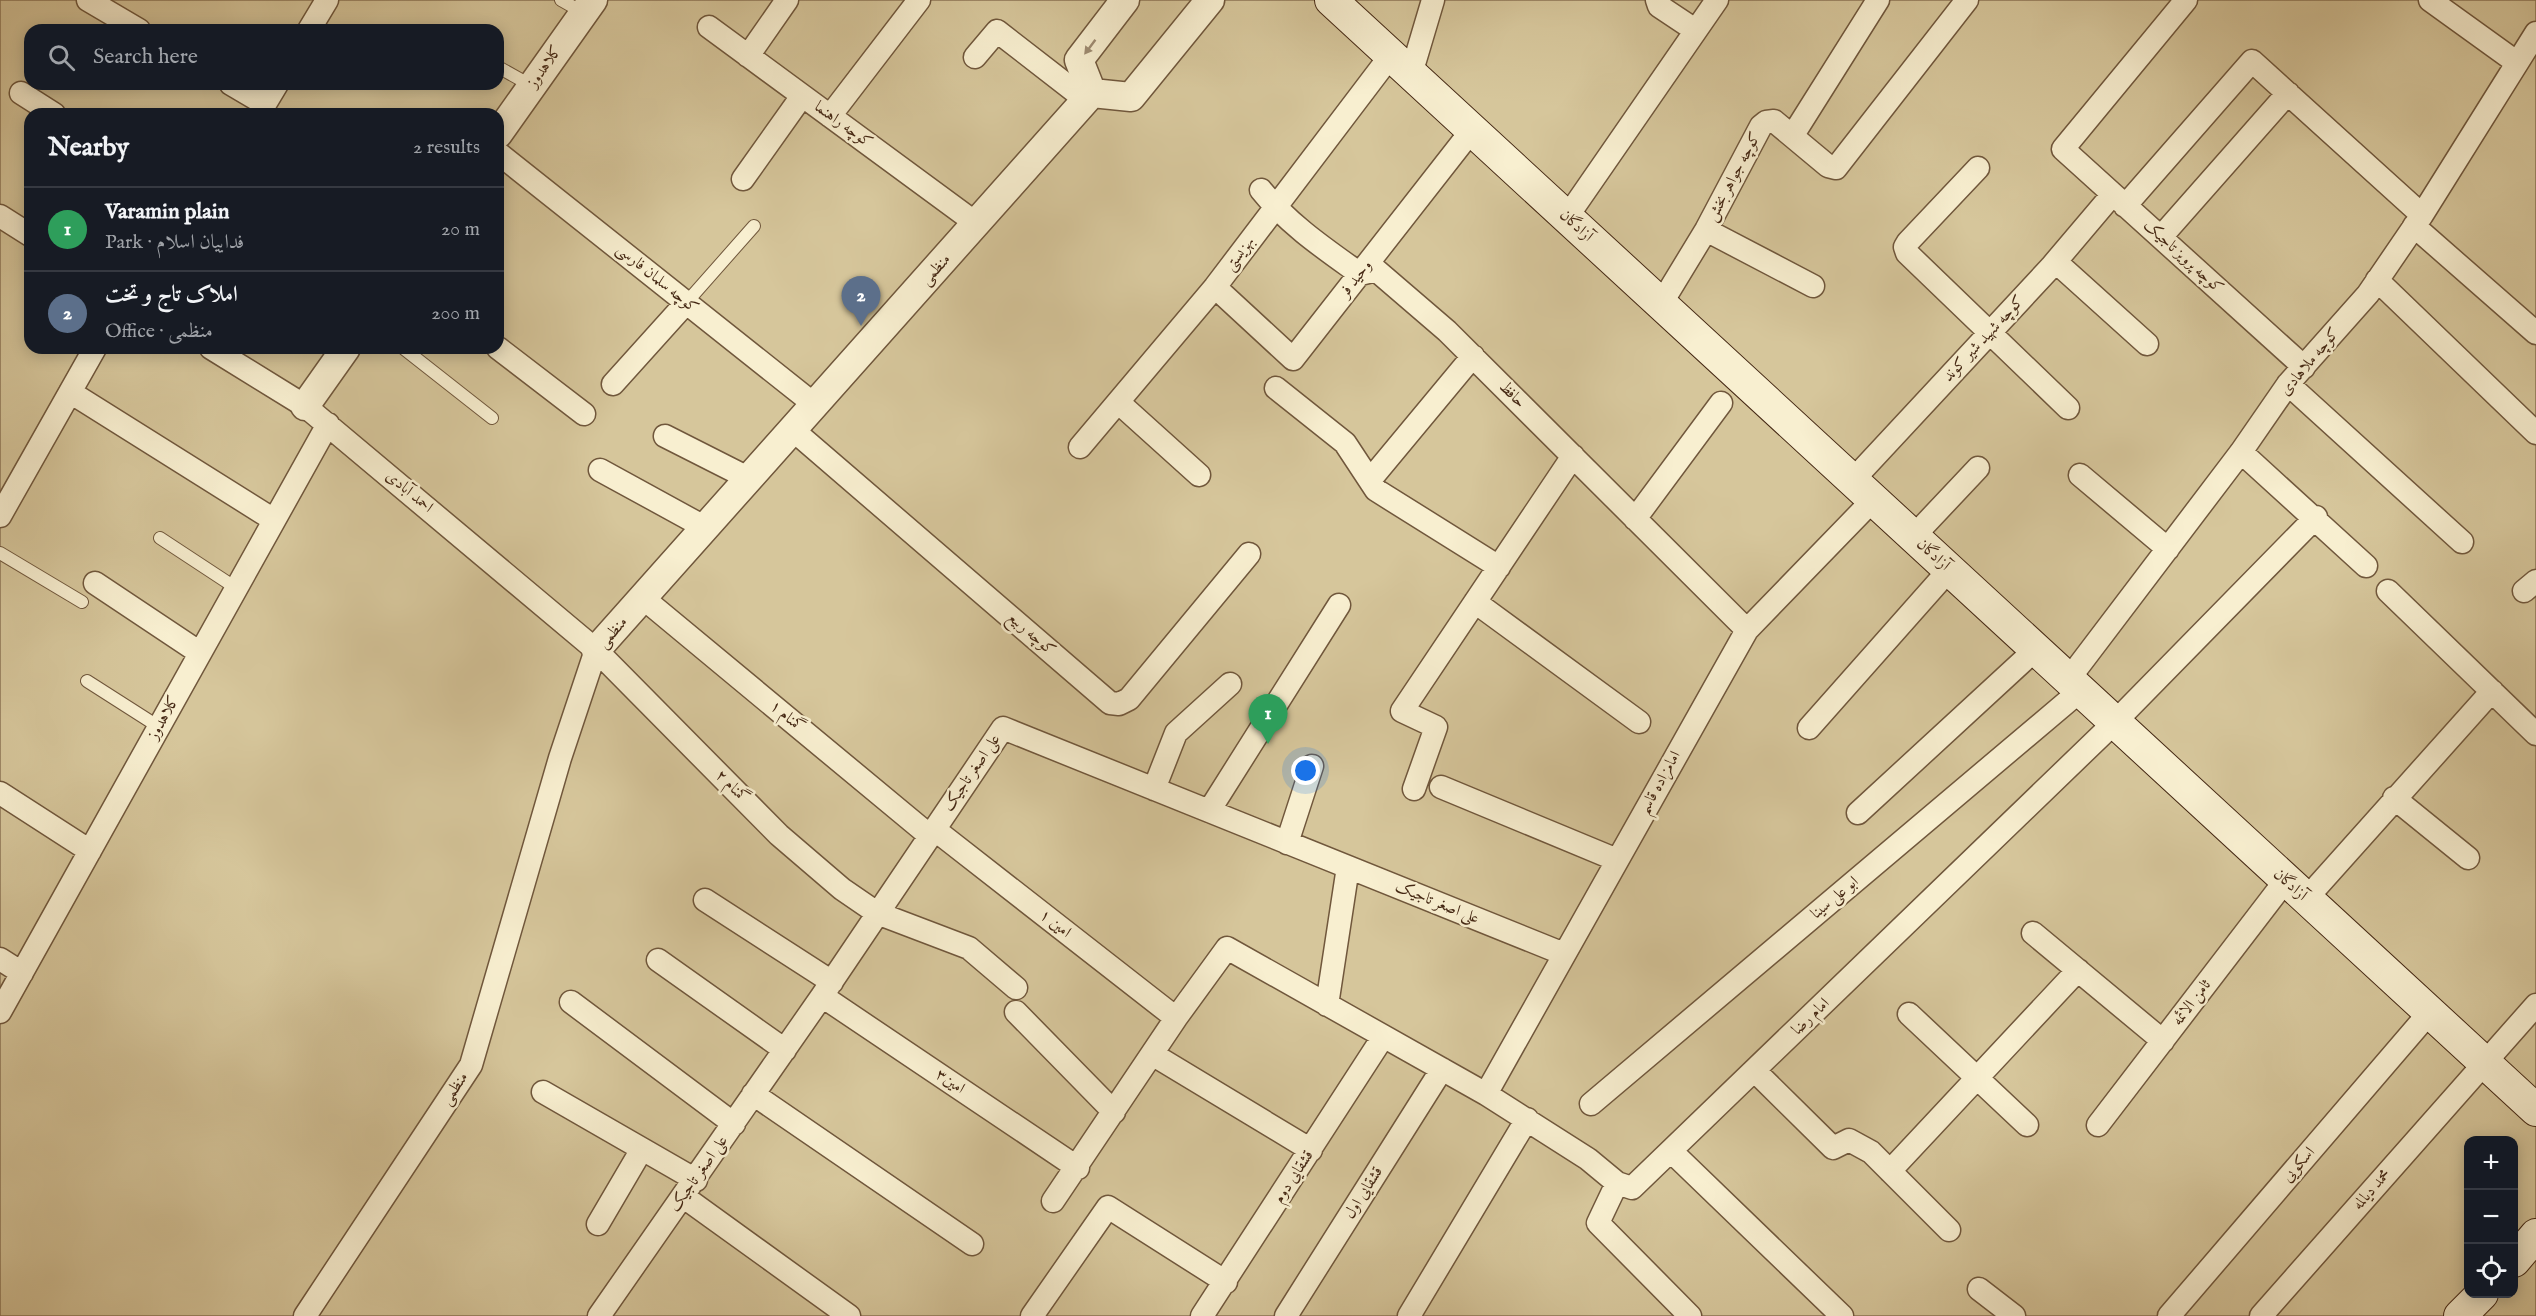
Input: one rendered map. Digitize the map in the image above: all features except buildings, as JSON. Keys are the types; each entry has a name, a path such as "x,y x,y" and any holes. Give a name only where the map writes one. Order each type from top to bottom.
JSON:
{"main road":[{"name":"آزادگان","path":"1331,0 2483,1064 2536,1110"},
{"path":"2460,1316 2477,1298"}],"street":[{"path":"88,0 129,24"},
{"path":"313,24 327,0"},
{"path":"748,56 787,0"},
{"path":"830,116 919,0"},
{"path":"1089,96 1079,60 1125,0"},
{"path":"975,57 997,31 1089,96 1131,97 1210,0"},
{"path":"1401,64 1433,0"},
{"path":"1657,0 1659,6 1695,30"},
{"path":"1567,217 1717,0"},
{"path":"1793,135 1878,0"},
{"name":"کوچه جواهر بخش","path":"1661,304 1706,230 1761,126 1766,122 1774,121 1828,166 1836,168 1967,0"},
{"name":"کوچه پرویز تاجیک","path":"2186,0 2063,149 2304,366"},
{"path":"2430,0 2529,48"},
{"name":"کلاهدوز","path":"504,126 532,86 579,4"},
{"name":"کوچه راهنما","path":"709,27 977,224"},
{"name":"کوچه ملاهادی","path":"2074,686 2168,549 2241,452 2288,384 2377,280 2529,48"},
{"name":"کوچه شهید شیر کوند","path":"1863,490 1989,333 2252,61 2288,93"},
{"name":"بهزیستی","path":"1080,447 1118,402 1222,294 1275,208 1401,64"},
{"path":"238,90 261,108"},
{"path":"263,108 273,90"},
{"path":"21,93 45,108"},
{"path":"2161,237 2288,93 2535,330"},
{"path":"743,178 802,96"},
{"name":"منظمی","path":"305,1316 471,1065 560,758 596,650 1089,96"},
{"name":"وحید فر","path":"1222,294 1293,359 1472,130"},
{"name":"کوچه سلمان فارسی","path":"504,158 815,405"},
{"path":"1978,168 1905,247 1907,253 2068,408"},
{"name":"حافظ","path":"1262,190 1275,208 1360,274 1376,270 1473,356 1747,630"},
{"path":"0,216 24,231"},
{"path":"1706,230 1813,286"},
{"path":"2056,262 2147,344"},
{"path":"2377,280 2536,433"},
{"path":"613,384 686,303"},
{"path":"504,353 584,414"},
{"path":"0,516 91,354"},
{"name":"احمد آبادی","path":"221,354 305,406 328,424 596,650"},
{"path":"305,406 342,354"},
{"path":"1370,480 1473,356"},
{"path":"2288,384 2463,542"},
{"path":"1276,388 1345,443 1376,490 1499,567"},
{"path":"70,392 274,520"},
{"path":"1118,402 1199,475"},
{"path":"1635,519 1721,403"},
{"name":"کلاهدوز","path":"0,1012 328,424"},
{"name":"کوچه ربیع","path":"793,430 1110,703 1119,704 1129,699 1249,554"},
{"path":"664,436 750,479"},
{"path":"2241,452 2366,566"},
{"path":"1414,789 1436,727 1402,711 1573,456"},
{"path":"1913,537 1978,468"},
{"path":"600,470 706,528"},
{"path":"2080,475 2168,549"},
{"name":"امامزاده قاسم","path":"1486,1094 1747,630 1863,490"},
{"name":"امام رضا","path":"1617,1183 1632,1188 1672,1152 2114,723 2316,518"},
{"path":"1809,728 1949,570"},
{"path":"95,583 200,653"},
{"path":"2388,591 2536,734"},
{"name":"گمنام ۱","path":"643,598 932,832"},
{"path":"1475,602 1639,722"},
{"path":"1209,811 1339,605"},
{"name":"گمنام ۲","path":"596,650 779,835 842,889 877,913 969,948 1016,988"},
{"path":"1858,813 2035,650"},
{"path":"1155,789 1176,733 1230,684"},
{"name":"ابو علی سینا","path":"1591,1104 2074,686"},
{"name":"ثامن الائمه","path":"2098,1125 2163,1041 2295,890 2394,798 2492,690"},
{"name":"علی اصغر تاجیک","path":"599,1316 827,989 1003,728 1564,954"},
{"path":"1287,843 1312,766"},
{"path":"1441,787 1617,860"},
{"path":"0,793 90,851"},
{"path":"2394,798 2468,858"},
{"name":"امین ۱","path":"932,832 1176,1018"},
{"path":"1327,1005 1348,867"},
{"name":"امین۳","path":"705,900 1078,1168"},
{"path":"2033,933 2163,1041"},
{"path":"1053,1201 1078,1168 1176,1018 1227,948 1486,1094 1588,1159 1617,1183 1598,1223 1690,1316"},
{"path":"0,959 21,973"},
{"path":"658,960 785,1050"},
{"path":"1890,1171 2078,970"},
{"path":"571,1002 734,1124"},
{"name":"محمد دیالمه","path":"2261,1316 2536,1005"},
{"path":"1016,1012 1114,1112"},
{"name":"اسکویی","path":"2169,1316 2429,1013"},
{"path":"1909,1014 2027,1125"},
{"name":"قشقایی دوم","path":"1202,1316 1383,1037"},
{"path":"1152,1054 1311,1150"},
{"name":"قشقایی اول","path":"1286,1316 1442,1069"},
{"path":"1755,1071 1833,1148 1849,1140 1871,1152 1949,1230"},
{"path":"543,1092 642,1149 849,1316"},
{"path":"753,1094 972,1244"},
{"path":"1408,1316 1527,1119"},
{"path":"598,1224 642,1149"},
{"path":"1672,1152 1842,1316"},
{"path":"1032,1316 1108,1207 1226,1282"},
{"path":"1979,1289 2013,1316"}],"lane":[{"path":"504,70 532,86"},
{"path":"686,303 754,226"},
{"path":"411,354 492,418"},
{"path":"160,538 236,588"},
{"path":"0,553 82,602"},
{"path":"87,681 159,727"}],"shaded area":[{"path":"0,0 2536,0 2536,1316 0,1316"}],"place":[{"name":"املاک تاج و تخت","path":"861,326"},
{"name":"Varamin plain","path":"1268,744"}]}
